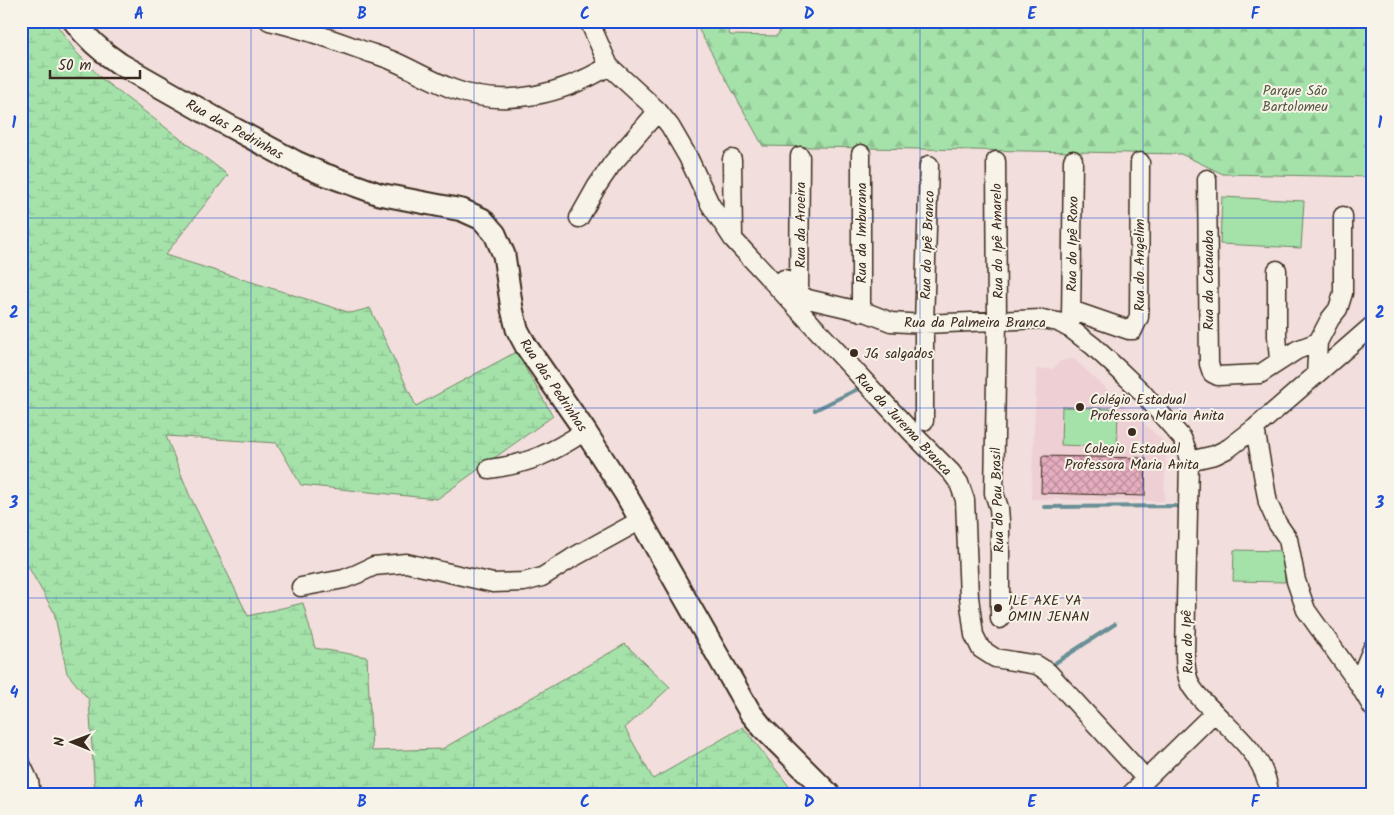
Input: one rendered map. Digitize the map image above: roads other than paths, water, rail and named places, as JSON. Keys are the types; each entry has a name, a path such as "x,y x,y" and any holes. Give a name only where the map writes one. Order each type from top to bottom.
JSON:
{"main road":[{"name":"Rua das Pedrinhas","path":"74,21 97,47 120,64 296,162 359,188 403,200 462,210 482,219 495,234 504,255 517,329 536,362 585,431 641,520 750,712 763,728 828,794"}],"street":[{"path":"269,21 306,29 388,59 454,89 489,97 517,98 551,92 589,78 608,66 589,21"},
{"name":"Rua da Jurema Branca","path":"608,66 658,111 678,139 710,204 733,239 917,438 951,472 959,483 965,500 970,616 974,636 981,649 995,658 1030,663 1048,672 1146,779"},
{"path":"579,218 612,164 658,111"},
{"name":"Rua da Imburana","path":"861,154 861,312"},
{"name":"Rua da Aroeira","path":"800,156 800,294"},
{"path":"732,159 733,239"},
{"name":"Rua do Ipê Roxo","path":"1071,329 1073,160"},
{"name":"Rua do Ipê Amarelo","path":"996,161 998,322"},
{"name":"Rua do Angelim","path":"1070,310 1130,330 1134,330 1138,323 1140,162"},
{"name":"Rua do Ipê Branco","path":"924,421 924,324 929,166"},
{"name":"Rua da Catauaba","path":"1207,179 1209,364 1212,373 1218,376 1260,374 1280,360"},
{"path":"1316,375 1318,342 1330,319 1338,309 1343,293 1343,216"},
{"name":"Rua da Palmeira Branca","path":"746,254 764,262 808,299 861,312 891,322 924,324 1042,319 1058,322 1071,329 1093,346 1140,390 1182,438 1188,461"},
{"path":"1277,270 1277,336 1280,360 1297,350 1318,342"},
{"name":"Rua do Pau Brasil","path":"998,322 994,493 999,508 1000,619"},
{"path":"1188,461 1215,455 1229,448 1255,428 1373,324"},
{"path":"1255,428 1268,503 1277,523 1288,539 1296,581 1306,610 1358,683 1373,708"},
{"path":"489,469 539,458 558,449 585,431"},
{"name":"Rua do Ipê","path":"1188,461 1185,668 1190,683 1197,695 1260,762 1266,774 1269,794"},
{"path":"301,587 344,579 374,566 390,563 406,563 493,583 524,582 542,577 641,520"},
{"path":"1358,683 1373,647"},
{"path":"1130,794 1214,713"},
{"path":"21,764 29,781 31,794"}],"waterway":[{"path":"815,410 862,387"},
{"path":"1044,507 1184,506"},
{"path":"1052,665 1115,624"}],"place":[{"name":"JG salgados","path":"854,353"},
{"name":"Colégio Estadual Professora Maria Anita","path":"1080,407"},
{"name":"Colegio Estadual Professora Maria Anita","path":"1132,432"},
{"name":"ILE AXE YA OMIN JENAN","path":"998,608"}],"park label":[{"name":"Parque São Bartolomeu","path":"1295,98"}]}
